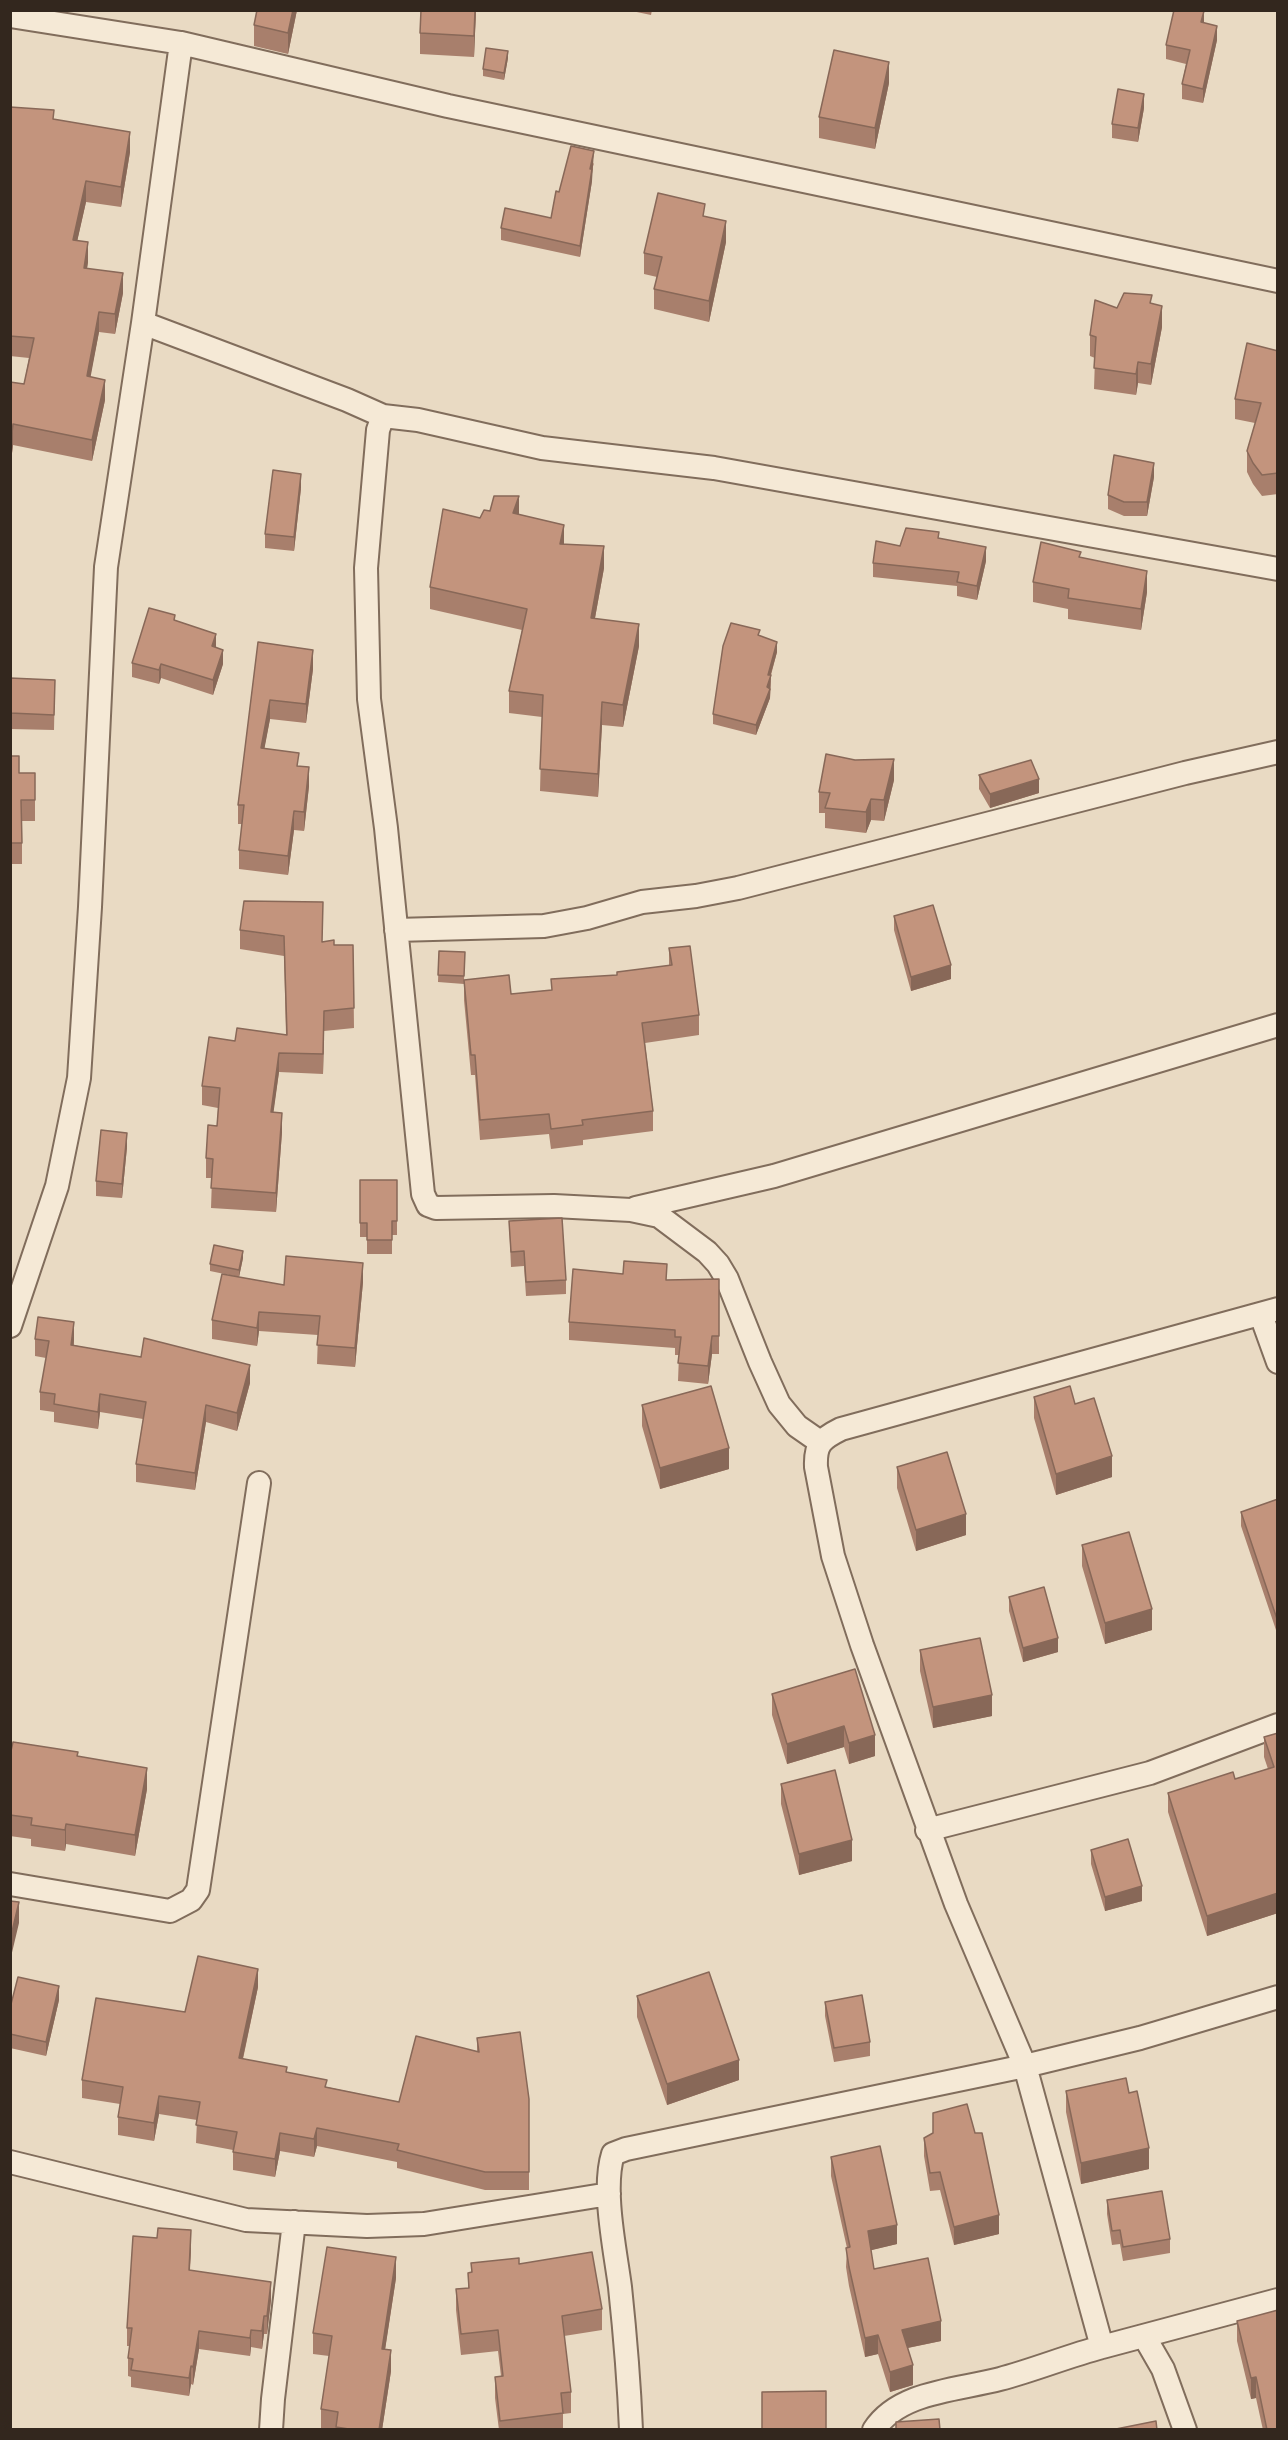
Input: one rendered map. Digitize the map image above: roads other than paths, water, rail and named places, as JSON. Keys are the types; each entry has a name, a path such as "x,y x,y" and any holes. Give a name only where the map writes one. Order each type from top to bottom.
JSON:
{"street":[{"path":"10,16 181,43 459,109 1278,281"},
{"path":"10,1326 57,1186 79,1078 90,908 106,567 143,323 181,43"},
{"path":"143,323 347,400 383,416 418,420 542,448 714,468 1278,569"},
{"path":"383,416 378,430 366,568 369,699 423,1194 428,1205 436,1209 554,1206 631,1209 659,1216 707,1252 718,1264 727,1279 759,1362 779,1404 797,1426 820,1442"},
{"path":"396,930 544,926 587,918 642,902 696,896 738,888 1174,776 1278,752"},
{"path":"631,1209 774,1176 1278,1025"},
{"path":"1102,2347 1025,2066 927,1830 833,1556 815,1453 820,1442 841,1429 1269,1312 1278,1362"},
{"path":"10,1884 170,1911 191,1900 198,1890 259,1483"},
{"path":"927,1830 1150,1773 1278,1725"},
{"path":"631,2430 623,2314 609,2194 610,2165 614,2154 626,2149 1025,2066 1140,2038 1278,1997"},
{"path":"10,2162 246,2220 367,2226 424,2224 609,2194"},
{"path":"271,2430 294,2222"},
{"path":"874,2430 880,2420 918,2398 1002,2379 1102,2347 1278,2300"},
{"path":"1144,2336 1163,2369 1185,2430"}]}
